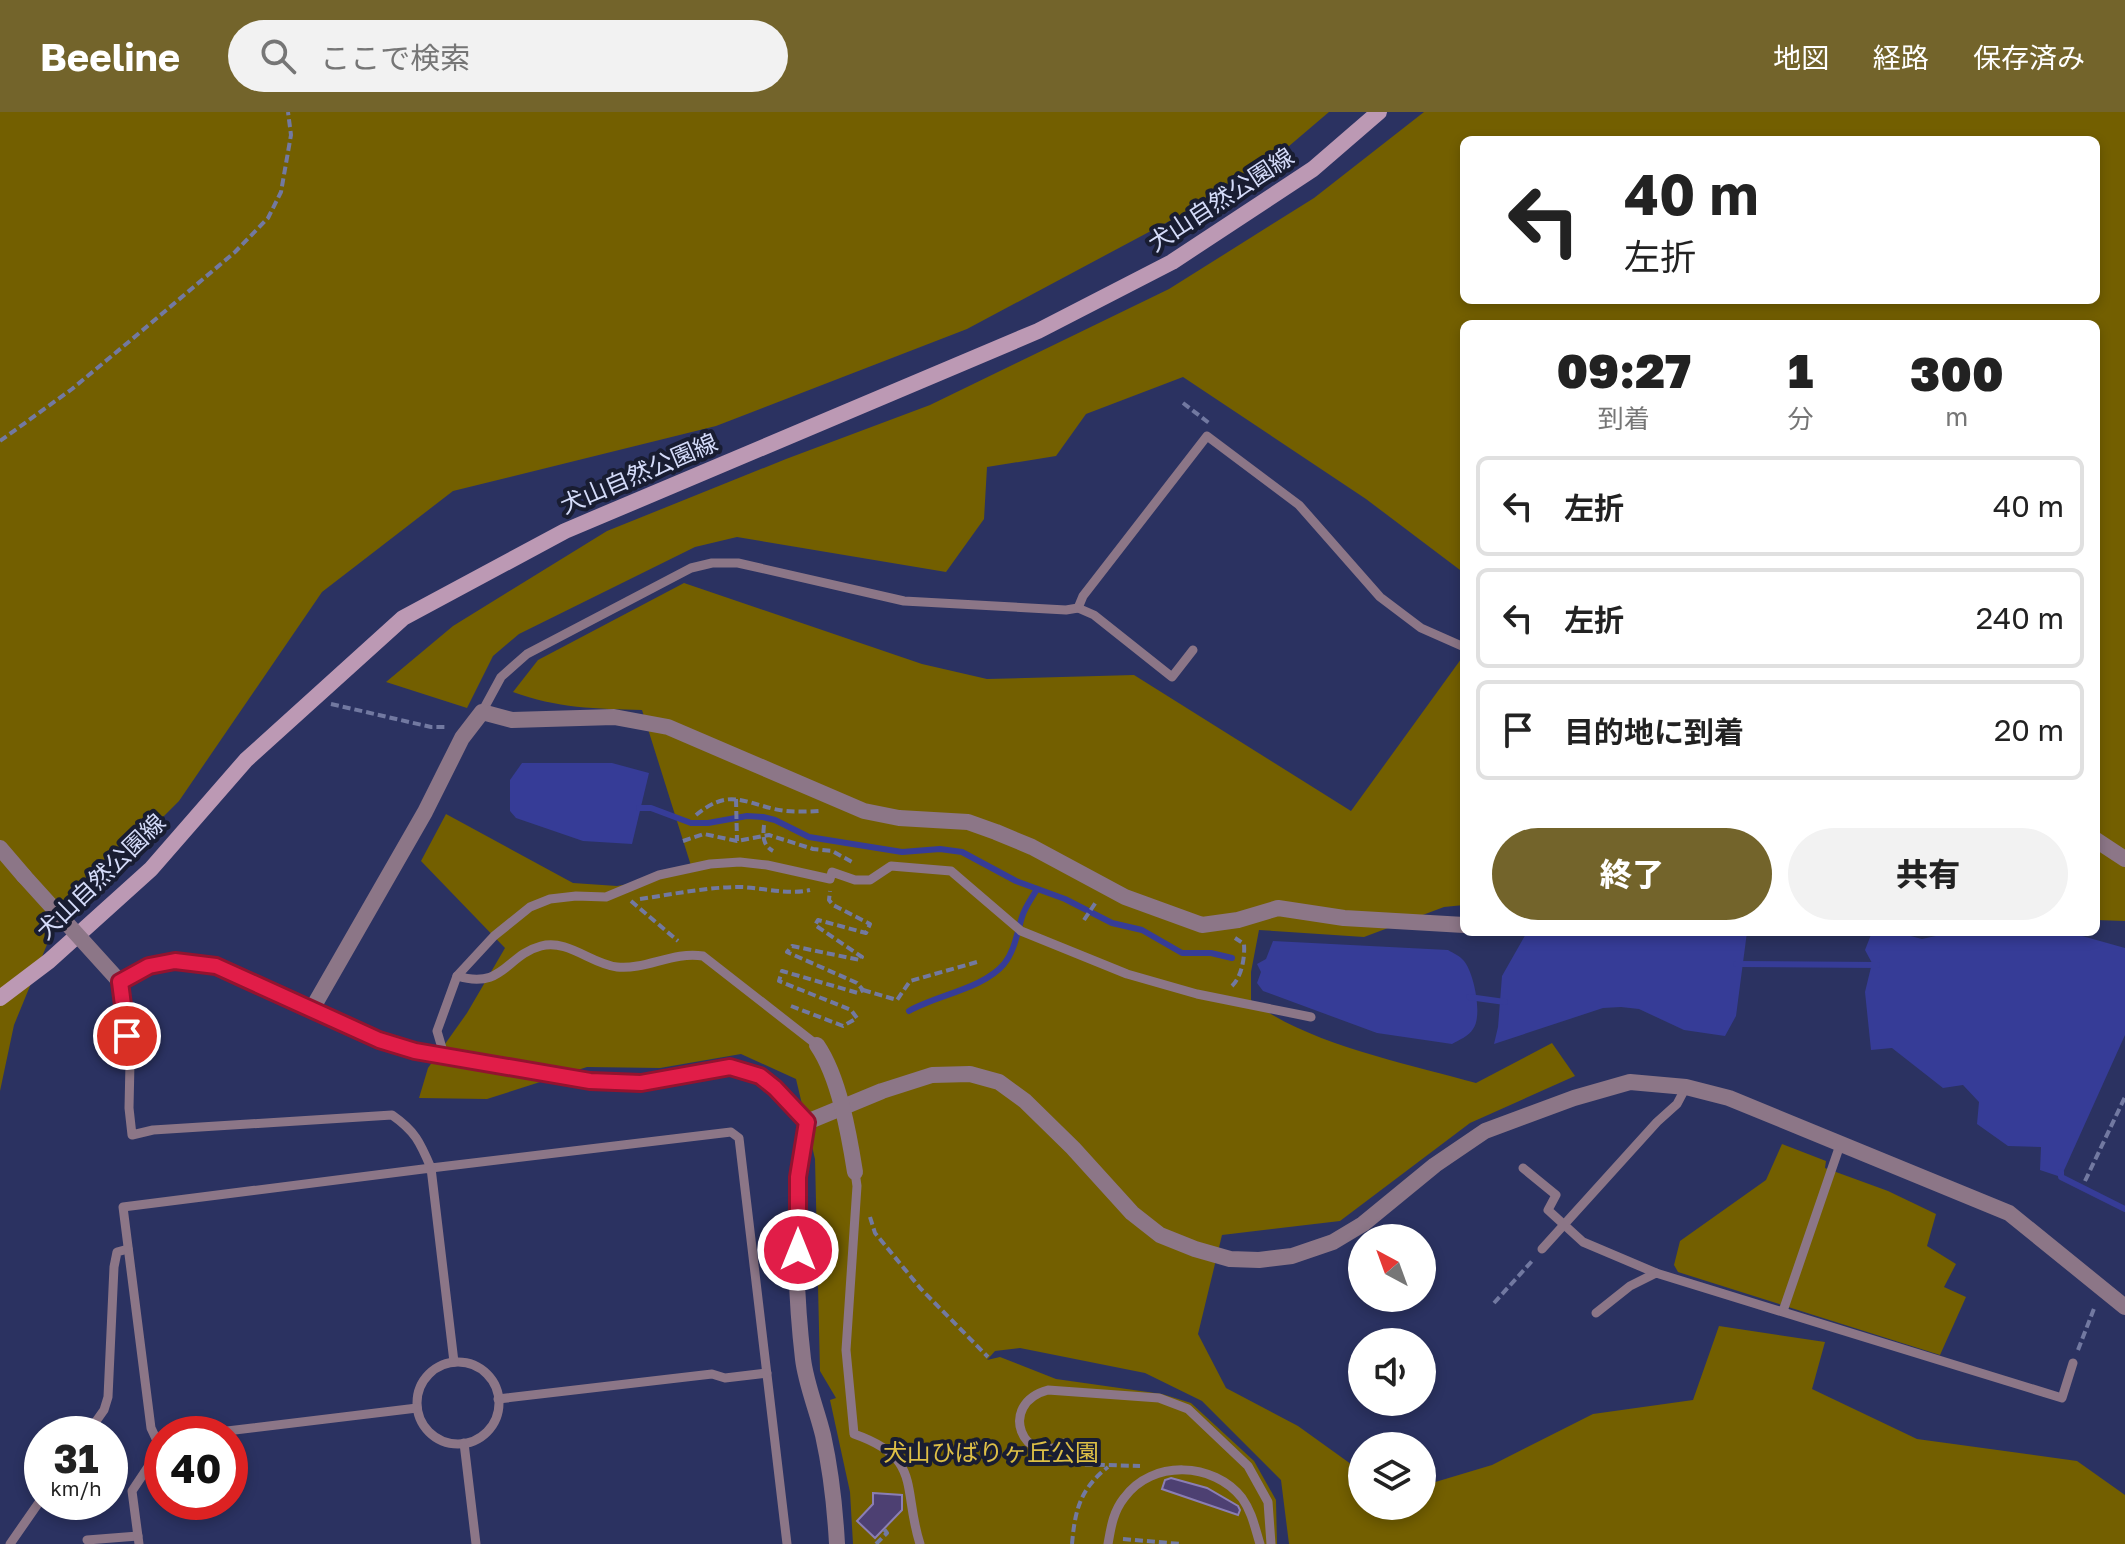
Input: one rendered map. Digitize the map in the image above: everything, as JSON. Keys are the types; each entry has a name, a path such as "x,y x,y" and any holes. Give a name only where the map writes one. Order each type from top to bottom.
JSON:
{"main road":[{"name":"犬山自然公園線","path":"0,998 49,961 151,869 246,760 403,618 565,531 1038,331 1172,262 1313,169 1379,112"}],"street":[{"path":"312,1009 425,812 462,738 482,712 512,720 614,717 668,727 864,811 899,818 968,822 996,832 1032,847 1125,897 1202,925 1238,920 1278,908 1344,918 1460,925"},
{"path":"2100,843 2125,859"},
{"path":"0,848 120,982 149,966 175,961 216,966 379,1040 441,1056 590,1081 641,1083 730,1067 760,1076 807,1122"},
{"path":"817,1045 827,1059 851,1145 855,1172"},
{"path":"807,1122 882,1091 932,1075 970,1074 999,1082 1025,1101 1132,1213 1160,1235 1230,1259 1259,1260 1292,1256 1333,1242 1363,1224 1435,1165 1485,1131 1574,1098 1630,1082 1686,1087 1729,1098 2009,1213 2125,1307"},
{"path":"807,1122 798,1177 798,1274 803,1361 824,1438 837,1544"}],"lane":[{"path":"1078,608 1083,596 1207,436 1299,505 1380,597 1421,628 1460,645"},
{"path":"482,712 501,677 527,654 691,568 712,563 738,563 904,601 1066,610 1078,608 1094,615 1172,677 1193,650"},
{"path":"441,1056 437,1031 457,976 494,936 530,907 563,896 606,897 659,875 710,864 753,864 830,879 832,872 855,880 870,880 891,866 951,871 1021,931 1127,974 1197,994 1311,1017"},
{"path":"457,976 486,979 496,976 542,945 560,946 604,965 622,967 689,954 703,956 817,1045"},
{"path":"120,982 130,1063 132,1135 153,1130 392,1115 409,1126 420,1140 431,1168 454,1362"},
{"path":"1542,1249 1677,1104 1686,1087"},
{"path":"149,1416 123,1207 731,1132 739,1138 787,1544"},
{"path":"1783,1311 1840,1145"},
{"path":"1523,1168 1556,1195 1548,1210 1583,1242 1656,1273 2062,1398 2073,1363"},
{"path":"855,1172 857,1186 846,1350 854,1434 890,1450 904,1468 920,1544"},
{"path":"100,1416 108,1397 114,1267 117,1252 128,1249"},
{"path":"1596,1313 1630,1286 1656,1273"},
{"path":"454,1362 481,1370 491,1380 498,1399 491,1427 482,1436 464,1443 446,1443 434,1437 425,1428 417,1408 424,1380 432,1371 454,1362"},
{"path":"498,1399 712,1374 725,1378 767,1373"},
{"path":"1064,1443 1056,1449 1040,1448 1033,1446 1021,1434 1022,1410 1031,1396 1048,1390 1159,1398 1188,1409 1248,1466 1268,1502 1271,1544"},
{"path":"248,1428 417,1408"},
{"path":"464,1443 476,1544"},
{"path":"1108,1541 1116,1511 1125,1496 1137,1485 1161,1473 1196,1470 1219,1477 1243,1499 1251,1513 1260,1544"},
{"path":"87,1540 138,1540 132,1491 144,1473"},
{"path":"10,1544 27,1520"}],"path":[{"path":"0,441 72,389 131,340 235,252 268,218 281,192 291,135 288,112"},
{"path":"314,698 342,709 431,727 471,726"},
{"path":"696,815 720,799 736,799 775,809 819,811 833,815"},
{"path":"736,799 737,841"},
{"path":"683,841 704,834 737,841 769,835 813,849 832,851 861,866"},
{"path":"606,897 631,901 742,887 799,892 812,890"},
{"path":"825,887 830,888 829,900 833,905 870,924 866,933 818,920 815,925 862,957 860,960 792,946 787,952 857,983 863,990 897,1000 910,981 977,962"},
{"path":"631,901 689,950 689,954"},
{"path":"1084,920 1094,905"},
{"path":"1221,986 1231,987 1238,980 1245,953 1244,944 1234,938 1226,939"},
{"path":"789,1005 843,1026 857,1018 851,1010 779,981 782,971 858,993 863,990"},
{"path":"2085,1181 2125,1097"},
{"path":"869,1210 875,1233 921,1289 988,1357"},
{"path":"1494,1303 1542,1249"},
{"path":"2073,1363 2101,1289"},
{"path":"1060,1458 1072,1464 1139,1466"},
{"path":"1072,1544 1072,1528 1088,1482 1109,1465"},
{"path":"876,1544 887,1533 884,1529"},
{"path":"1108,1541 1181,1544"}],"green space":[{"path":"0,112 1329,112 1254,176 967,329 716,426 453,491 322,592 179,801 55,925 14,1025 0,1091"},
{"path":"1424,112 2125,112 2125,921 2100,920 2100,320 1460,320 1460,570 1366,499 1183,377 1086,414 1056,456 987,467 984,519 946,572 737,537 695,547 519,634 493,656 467,708 386,682 453,626 607,531 930,405 1169,289 1314,198"},
{"name":"犬山ひばりヶ丘公園","path":"684,583 922,664 987,679 1134,675 1351,811 1460,661 1460,905 1444,907 1364,937 1259,930 1251,972 1251,1000 1273,1015 1327,1040 1476,1083 1552,1043 1575,1076 1470,1123 1340,1221 1222,1235 1198,1334 1226,1388 1298,1426 1348,1462 1348,1520 1436,1520 1436,1482 1492,1465 1593,1414 1693,1400 1719,1326 1825,1342 1812,1389 1917,1439 2077,1461 2125,1495 2125,1544 1289,1544 1281,1480 1202,1401 1145,1373 1020,1348 995,1351 987,1360 1000,1357 1056,1379 1162,1394 1191,1403 1254,1461 1276,1500 1277,1544 853,1544 850,1492 830,1400 836,1398 820,1371 815,1159 796,1079 741,1054 660,1068 587,1067 487,1099 419,1098 428,1068 467,1013 505,948 421,861 446,814 573,883 617,886 693,872 642,710 561,704 513,692 538,660"},
{"path":"1782,1144 1826,1161 1825,1168 1888,1191 1936,1214 1927,1246 1956,1264 1944,1287 1966,1297 1940,1355 1678,1272 1674,1265 1680,1241 1766,1180"}],"shaded area":[{"path":"522,763 612,763 649,773 632,844 583,841 516,818 510,811 510,780"},
{"path":"1525,936 1746,936 1736,1016 1725,1036 1684,1030 1639,1009 1621,1007 1603,1008 1494,1044 1502,976"},
{"path":"1870,936 1922,939 1936,936 2082,936 2125,948 2125,1035 2061,1177 2040,1170 2041,1147 2008,1146 1977,1124 1979,1102 1963,1085 1943,1088 1892,1048 1871,1050 1865,992 1872,963 1865,950"},
{"path":"1273,941 1448,950 1468,967 1476,995 1476,1023 1469,1034 1452,1044 1377,1033 1263,991 1257,983 1261,972 1257,964 1266,959"}],"building":[{"path":"1171,1478 1207,1488 1238,1506 1238,1515 1162,1489 1165,1480"},
{"path":"873,1493 902,1495 902,1510 875,1538 857,1521 873,1504"}],"waterway":[{"path":"639,808 651,808 691,823 763,817 809,837 902,852 940,849 962,852 1016,881 1065,899 1112,923 1142,930 1182,953 1211,953 1232,958"},
{"path":"909,1011 972,986 995,973 1008,959 1023,913 1037,889"},
{"path":"1736,964 1877,965"},
{"path":"1469,997 1505,1002"},
{"path":"2061,1172 2061,1177 2125,1209"}],"route":[{"path":"127,1036 120,982 149,966 175,961 216,966 379,1040 444,1057 590,1081 641,1083 730,1067 760,1076 807,1122 798,1177 798,1250"}]}
